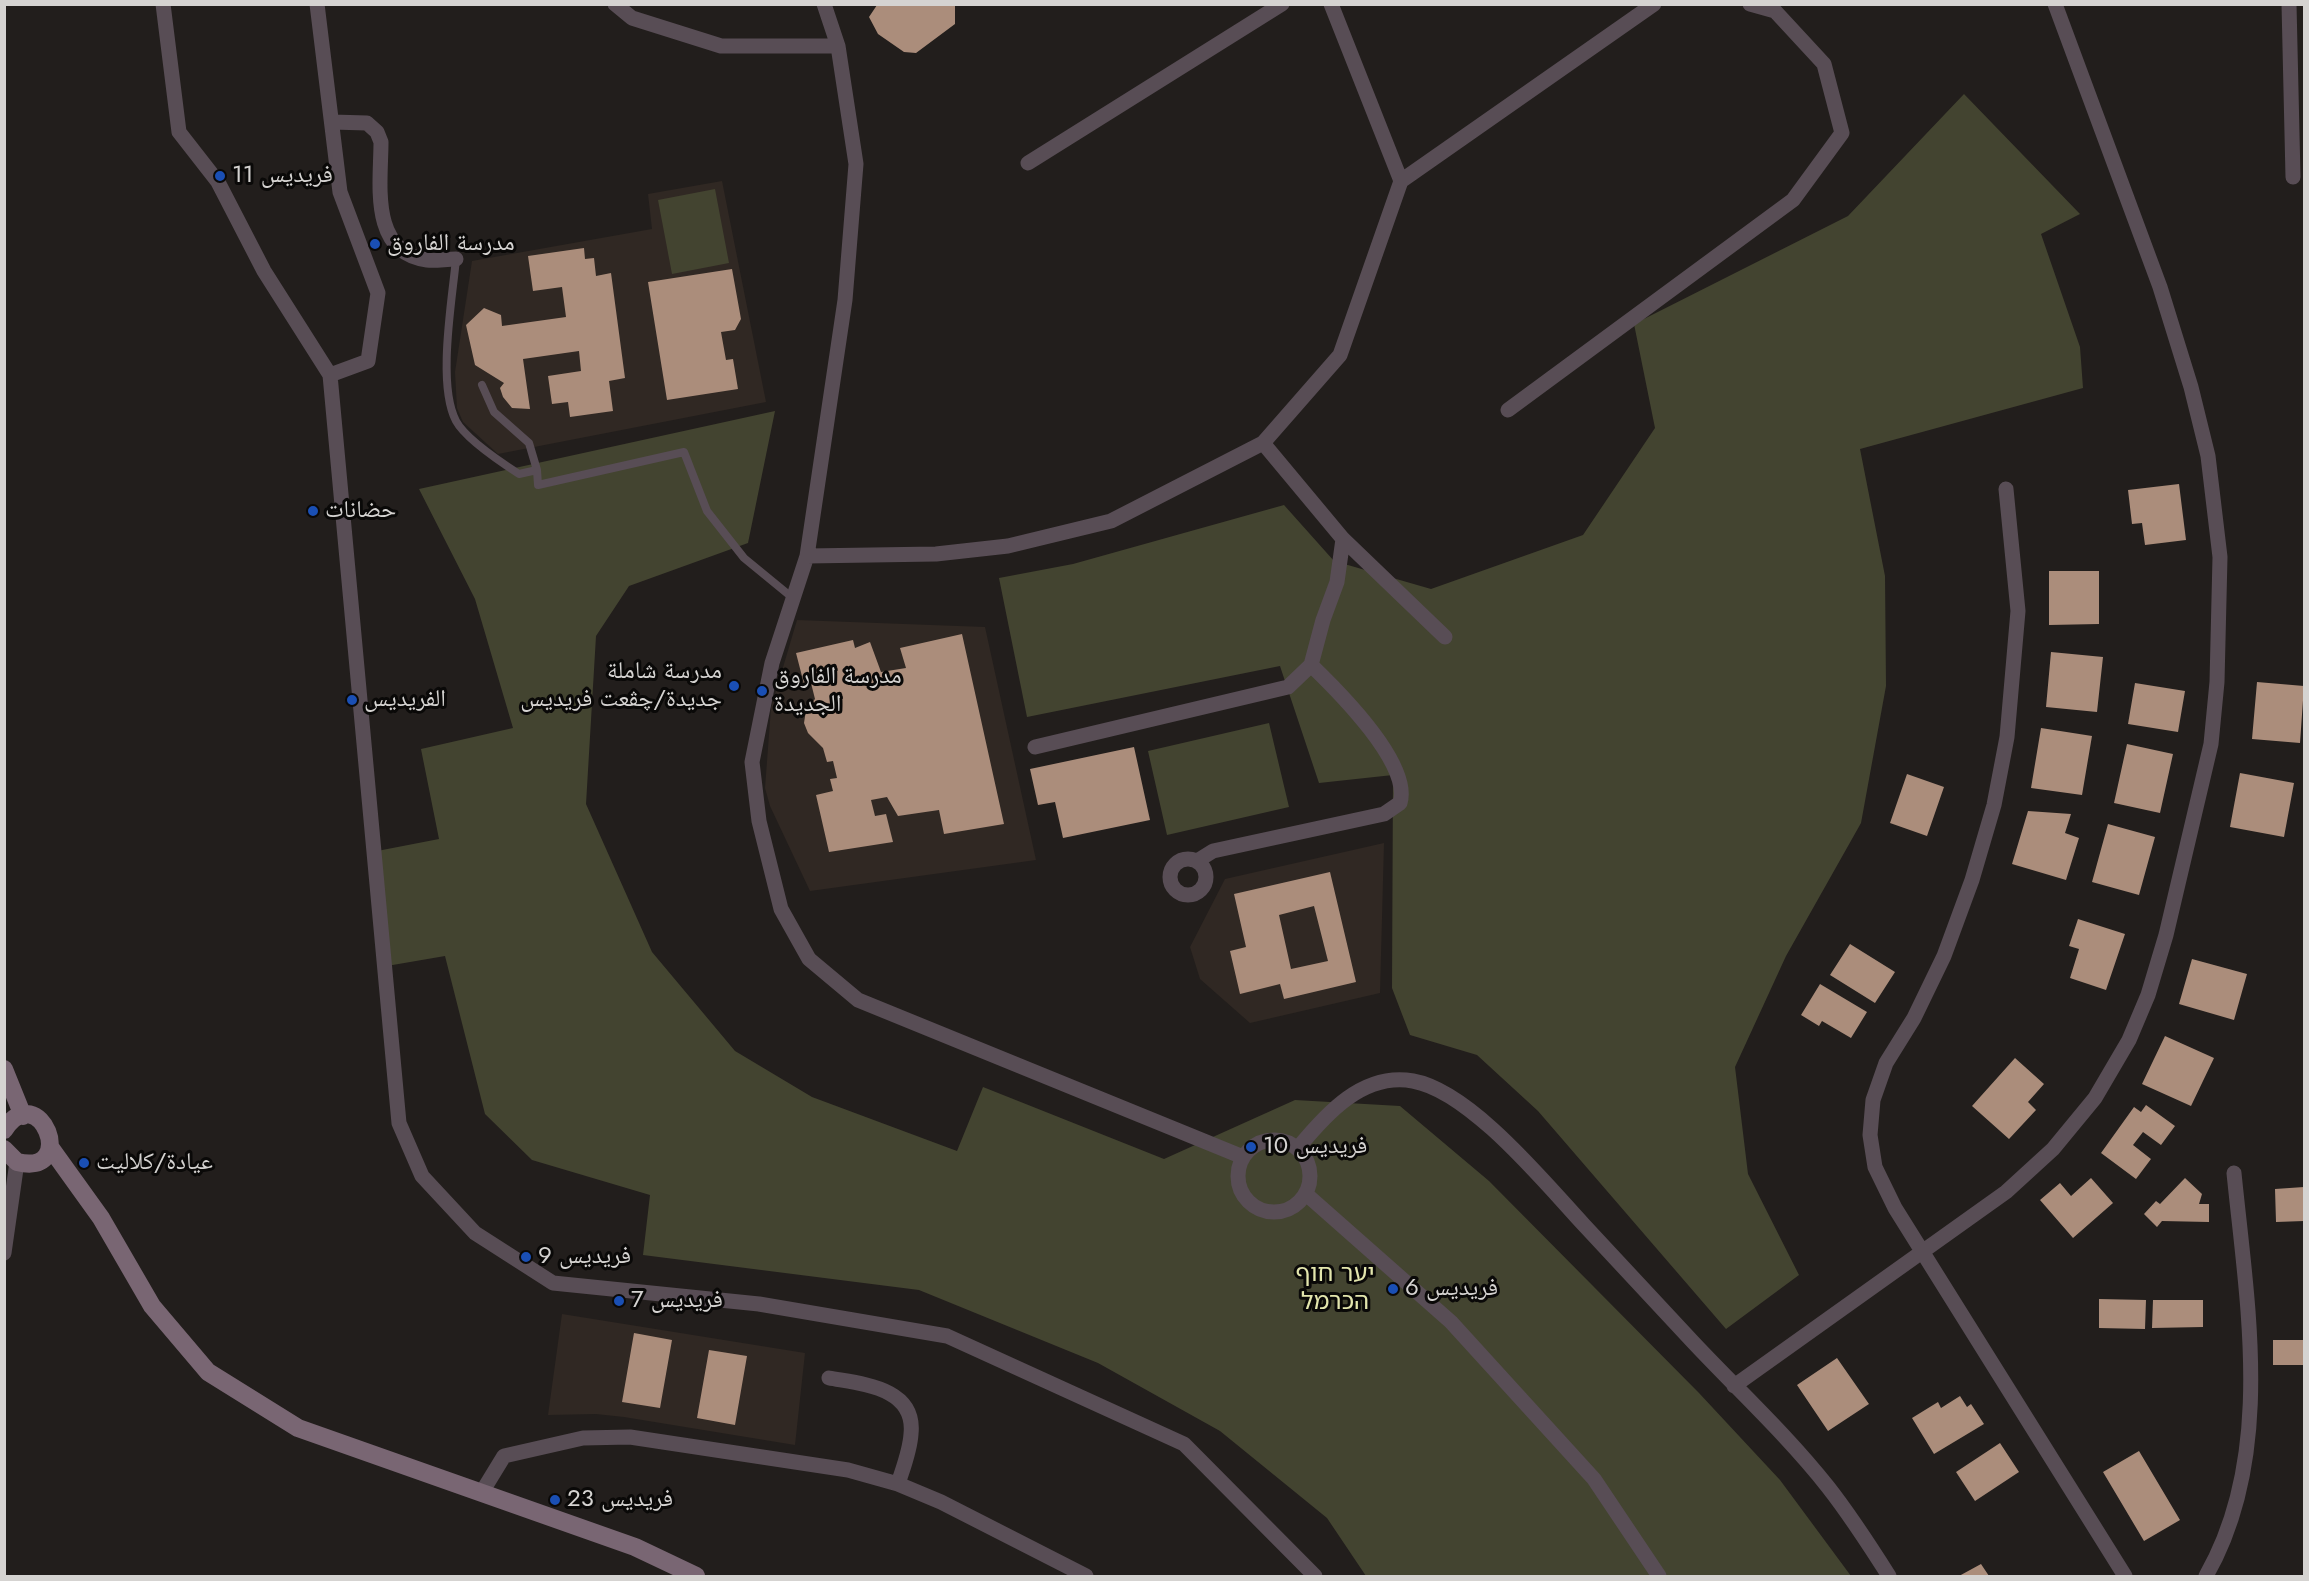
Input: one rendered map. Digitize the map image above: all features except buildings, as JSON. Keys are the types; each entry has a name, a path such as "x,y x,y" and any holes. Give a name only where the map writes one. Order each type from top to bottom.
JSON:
{"street":[{"path":"163,4 179,132 218,182 264,271 330,375 399,1123 422,1176 475,1233 553,1283 759,1304 947,1336 1184,1444 1315,1576"},
{"path":"317,4 340,192 378,293 368,361 330,375"},
{"path":"615,4 632,18 721,46 838,46"},
{"path":"825,4 838,46 856,164 845,300 807,556 772,663 752,762 759,821 781,909 809,959 858,1000 1243,1157"},
{"path":"1028,163 1282,4"},
{"path":"1331,4 1401,182"},
{"path":"807,556 946,553 1008,546 1112,522 1263,443 1340,355 1401,182 1654,4"},
{"path":"1508,410 1793,200 1842,133 1824,64 1775,11 1750,4"},
{"path":"1734,1386 1924,1253 2006,1192 2053,1149 2095,1098 2128,1040 2148,994 2166,935 2211,744 2217,682 2220,557 2208,456 2191,387 2160,287 2055,4"},
{"path":"2289,4 2292,177"},
{"path":"332,122 367,123 377,132 381,142 380,213 387,234 396,245 427,260 456,259"},
{"path":"1263,443 1343,538 1445,637"},
{"path":"2006,489 2018,611 2007,737 1994,805 1972,880 1944,956 1914,1018 1886,1063 1873,1100 1870,1135 1875,1167 1895,1208 2125,1576"},
{"path":"1035,747 1288,687 1311,665 1323,620 1337,582 1343,538"},
{"path":"1197,861 1213,851 1384,814 1400,803 1400,783 1383,746 1311,665"},
{"path":"4,1069 23,1116"},
{"path":"1298,1148 1325,1115 1363,1089 1387,1081 1412,1080 1435,1088 1462,1105 1499,1136 1827,1486 1889,1576"},
{"path":"4,1130 9,1123 23,1116 39,1119 45,1124 49,1131 50,1147 101,1218 152,1306 208,1372 298,1428 635,1547 696,1576"},
{"path":"1263,1141 1287,1142 1298,1148 1306,1158 1310,1170 1310,1182 1306,1194 1289,1209 1266,1211 1255,1207 1240,1190 1238,1179 1243,1157 1251,1147 1263,1141"},
{"path":"4,1253 11,1156 33,1163 46,1154 50,1147"},
{"path":"2206,1576 2219,1554 2235,1508 2244,1468 2249,1414 2248,1323 2234,1173"},
{"path":"1306,1194 1451,1322 1594,1479 1659,1576"},
{"path":"829,1378 889,1392 903,1406 911,1423 911,1434 898,1484"},
{"path":"482,1492 504,1456 583,1438 630,1437 848,1470 898,1484 941,1502 1086,1576"}],"lane":[{"path":"456,259 446,377 451,410 465,434 499,462 519,474 537,470"},
{"path":"482,385 494,412 529,443 537,470 538,485 684,452 707,511 744,558 794,599"}],"shaded area":[{"path":"722,181 766,402 498,454 463,422 457,408 455,372 472,261 652,229 648,194"},
{"path":"797,620 985,627 1036,860 810,891 770,806 765,788 771,708"},
{"path":"1384,843 1380,993 1250,1023 1200,979 1190,947 1225,879"},
{"path":"562,1314 805,1353 795,1445 624,1417 596,1414 548,1415"}],"green space":[{"path":"1964,94 2080,214 2041,234 2080,347 2083,388 1860,449 1885,576 1886,686 1861,823 1786,956 1735,1067 1748,1174 1799,1275 1726,1329 1538,1111 1477,1055 1410,1035 1392,988 1393,775 1319,783 1280,666 1027,717 999,578 1073,564 1284,505 1334,561 1431,589 1583,535 1655,428 1634,324 1848,216"},
{"path":"715,189 729,263 672,274 658,200"},
{"name":"יער חוף הכרמל","path":"775,411 748,543 629,586 596,636 586,804 652,952 735,1051 812,1097 957,1151 983,1087 1164,1159 1295,1100 1400,1106 1489,1181 1699,1393 1780,1480 1851,1576 1366,1576 1327,1518 1220,1431 1098,1363 919,1290 643,1255 650,1195 532,1160 485,1114 445,956 381,967 372,852 439,839 421,749 513,728 475,599 419,489"},
{"path":"1269,723 1289,807 1167,835 1148,751"}],"place":[{"name":"فريديس 11","path":"220,176"},
{"name":"مدرسة الفاروق","path":"375,244"},
{"name":"حضانات","path":"313,511"},
{"name":"مدرسة شاملة جديدة/چڤعت فريديس","path":"734,686"},
{"name":"مدرسة الفاروق الجديدة","path":"762,691"},
{"name":"الفريديس","path":"352,700"},
{"name":"فريديس 10","path":"1251,1147"},
{"name":"عيادة/كلاليت","path":"84,1163"},
{"name":"فريديس 9","path":"526,1257"},
{"name":"فريديس 6","path":"1393,1289"},
{"name":"فريديس 7","path":"619,1301"},
{"name":"فريديس 23","path":"555,1500"}]}
